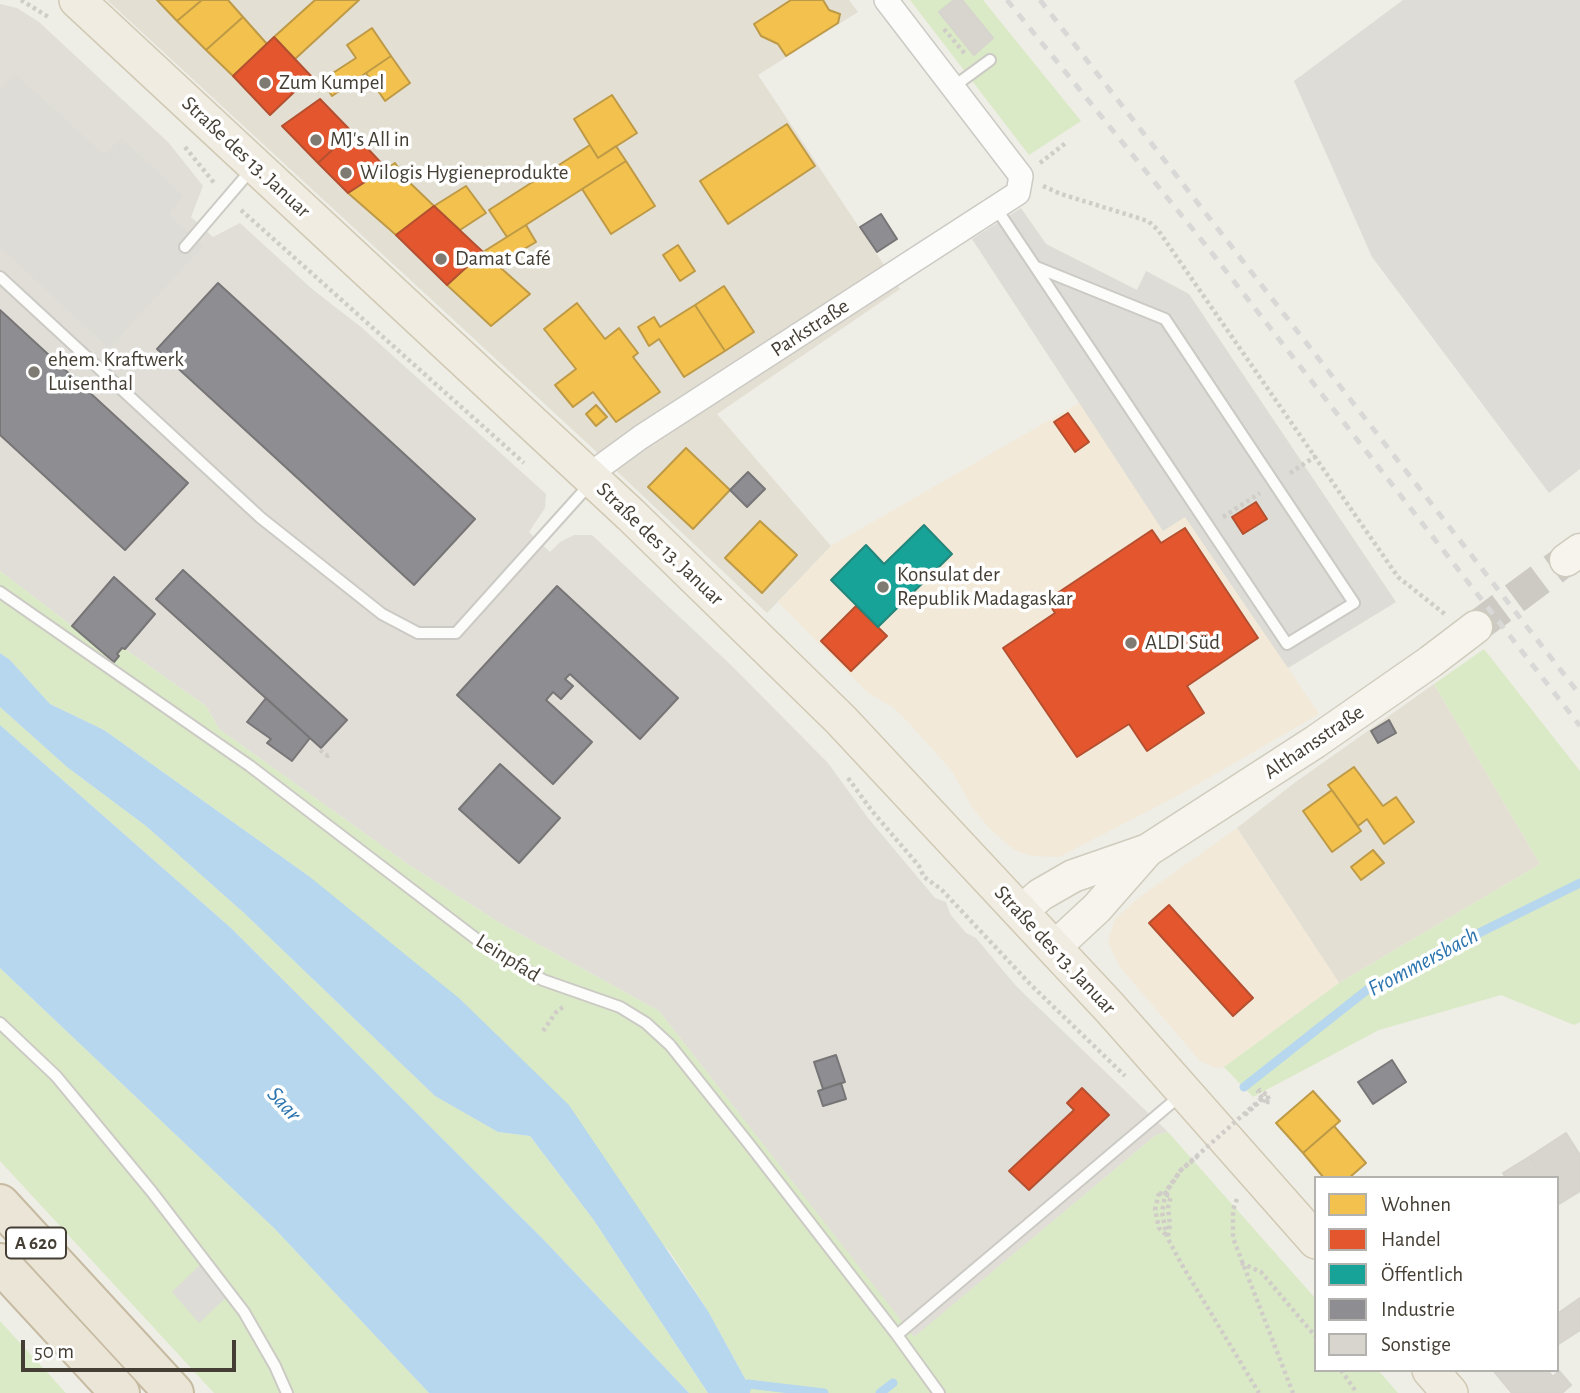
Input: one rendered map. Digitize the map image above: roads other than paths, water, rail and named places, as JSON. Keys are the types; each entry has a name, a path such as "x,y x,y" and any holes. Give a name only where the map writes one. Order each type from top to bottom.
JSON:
{"highway":[{"name":"A 620","path":"0,1204 174,1393"},
{"name":"A 620","path":"0,1263 120,1393"}],"main road":[{"name":"Straße des 13. Januar","path":"66,11 255,166 591,478 841,720 1054,948 1173,1102 1207,1136 1257,1174 1314,1239"},
{"path":"1432,1372 1450,1393"}],"street":[{"path":"886,0 953,87"},
{"name":"Parkstraße","path":"591,478 641,437 1018,193 1021,177 953,87"},
{"name":"Althansstraße","path":"1021,912 1040,895 1073,876 1148,850 1315,742 1470,632"},
{"name":"Althansstraße","path":"1054,948 1097,908 1148,850"}],"lane":[{"path":"953,87 989,60"},
{"path":"185,247 255,166"},
{"path":"996,208 1287,644 1354,603 1165,319 1036,267"},
{"path":"0,277 261,518 382,614 418,633 456,633 591,478"},
{"name":"Leinpfad","path":"0,592 250,766 496,954 543,980 620,1007 646,1023 670,1045 688,1067 897,1335 939,1393"},
{"path":"0,1023 56,1076 152,1192 244,1312 287,1393"},
{"path":"897,1335 1173,1102"}],"water":[{"path":"0,653 10,660 50,704 104,730 310,877 460,999 569,1105 708,1311 748,1384 746,1393 708,1393 593,1219 530,1136 498,1132 435,1096 244,913 146,826 67,767 0,707"},
{"name":"Saar","path":"0,725 231,928 543,1239 689,1393 429,1393 274,1228 0,968"}],"waterway":[{"name":"Frommersbach","path":"1244,1087 1372,986 1580,883"},
{"name":"Frommersbach","path":"880,1393 893,1383"},
{"name":"Frommersbach","path":"745,1393 748,1384 824,1393"}],"tunnel":[{"path":"1476,627 1566,560"}],"railway":[{"path":"1007,0 1208,248 1580,726"},
{"path":"1040,0 1580,695"}],"place":[{"name":"Zum Kumpel","path":"265,83"},
{"name":"MJ's All in","path":"316,140"},
{"name":"Wilogis Hygieneprodukte","path":"346,173"},
{"name":"Damat Café","path":"441,259"},
{"name":"ehem. Kraftwerk Luisenthal","path":"34,372"},
{"name":"Konsulat der Republik Madagaskar","path":"883,587"},
{"name":"ALDI Süd","path":"1131,643"}]}
